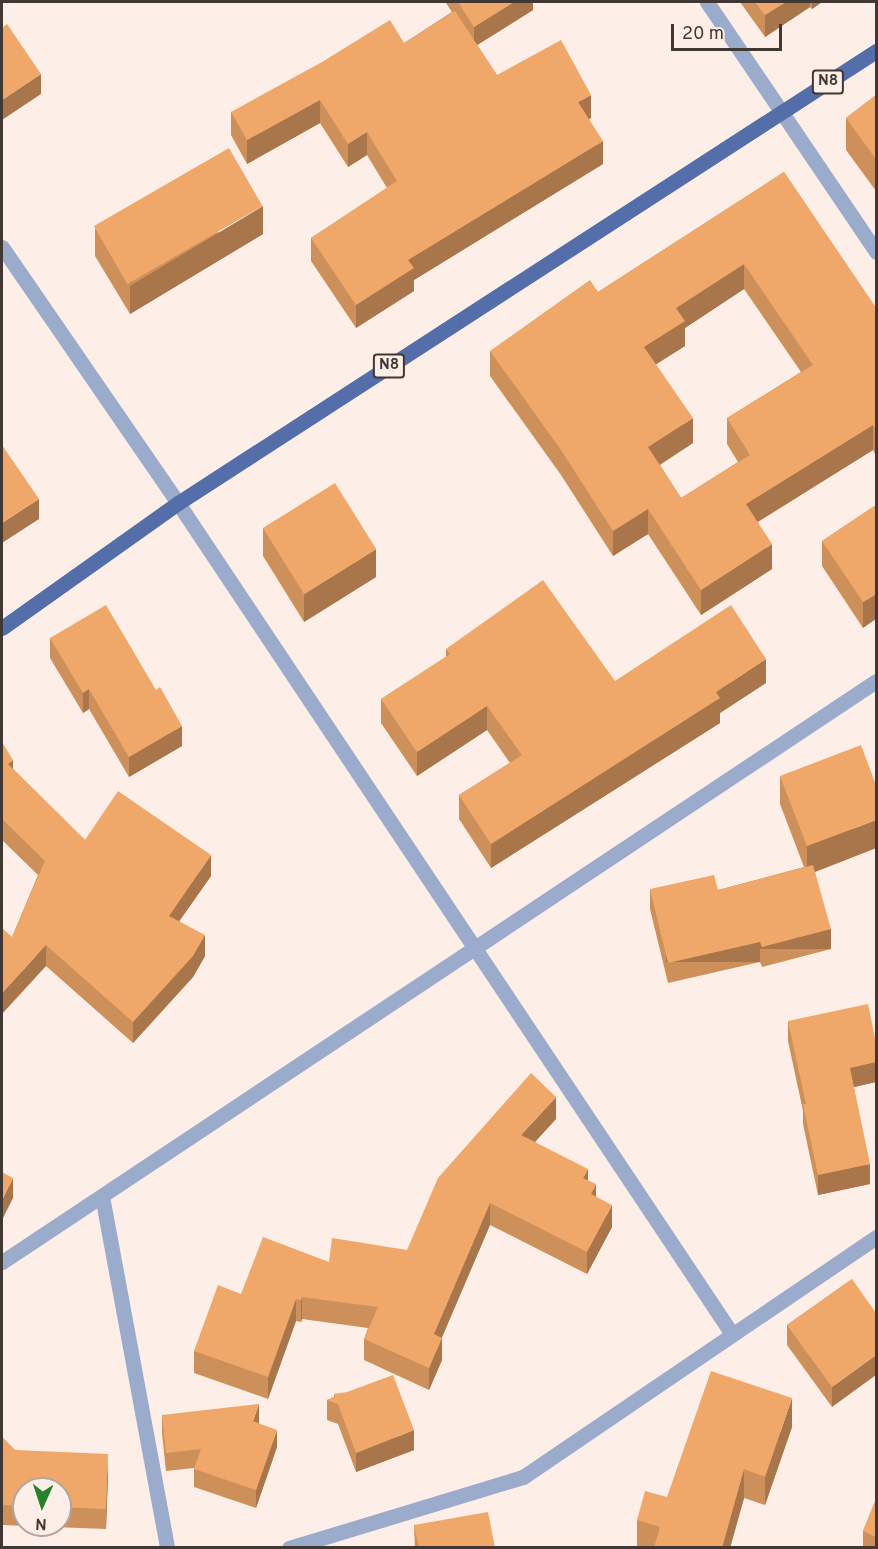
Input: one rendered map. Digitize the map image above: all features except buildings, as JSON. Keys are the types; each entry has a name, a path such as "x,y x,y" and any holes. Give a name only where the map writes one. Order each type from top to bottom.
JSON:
{"main road":[{"name":"N8","path":"2,627 178,503 876,51"}],"street":[{"path":"707,2 876,252"},
{"path":"2,247 178,503 732,1334"},
{"path":"2,1263 876,681"},
{"path":"102,1196 167,1548"},
{"path":"289,1548 524,1477 876,1237"}]}
